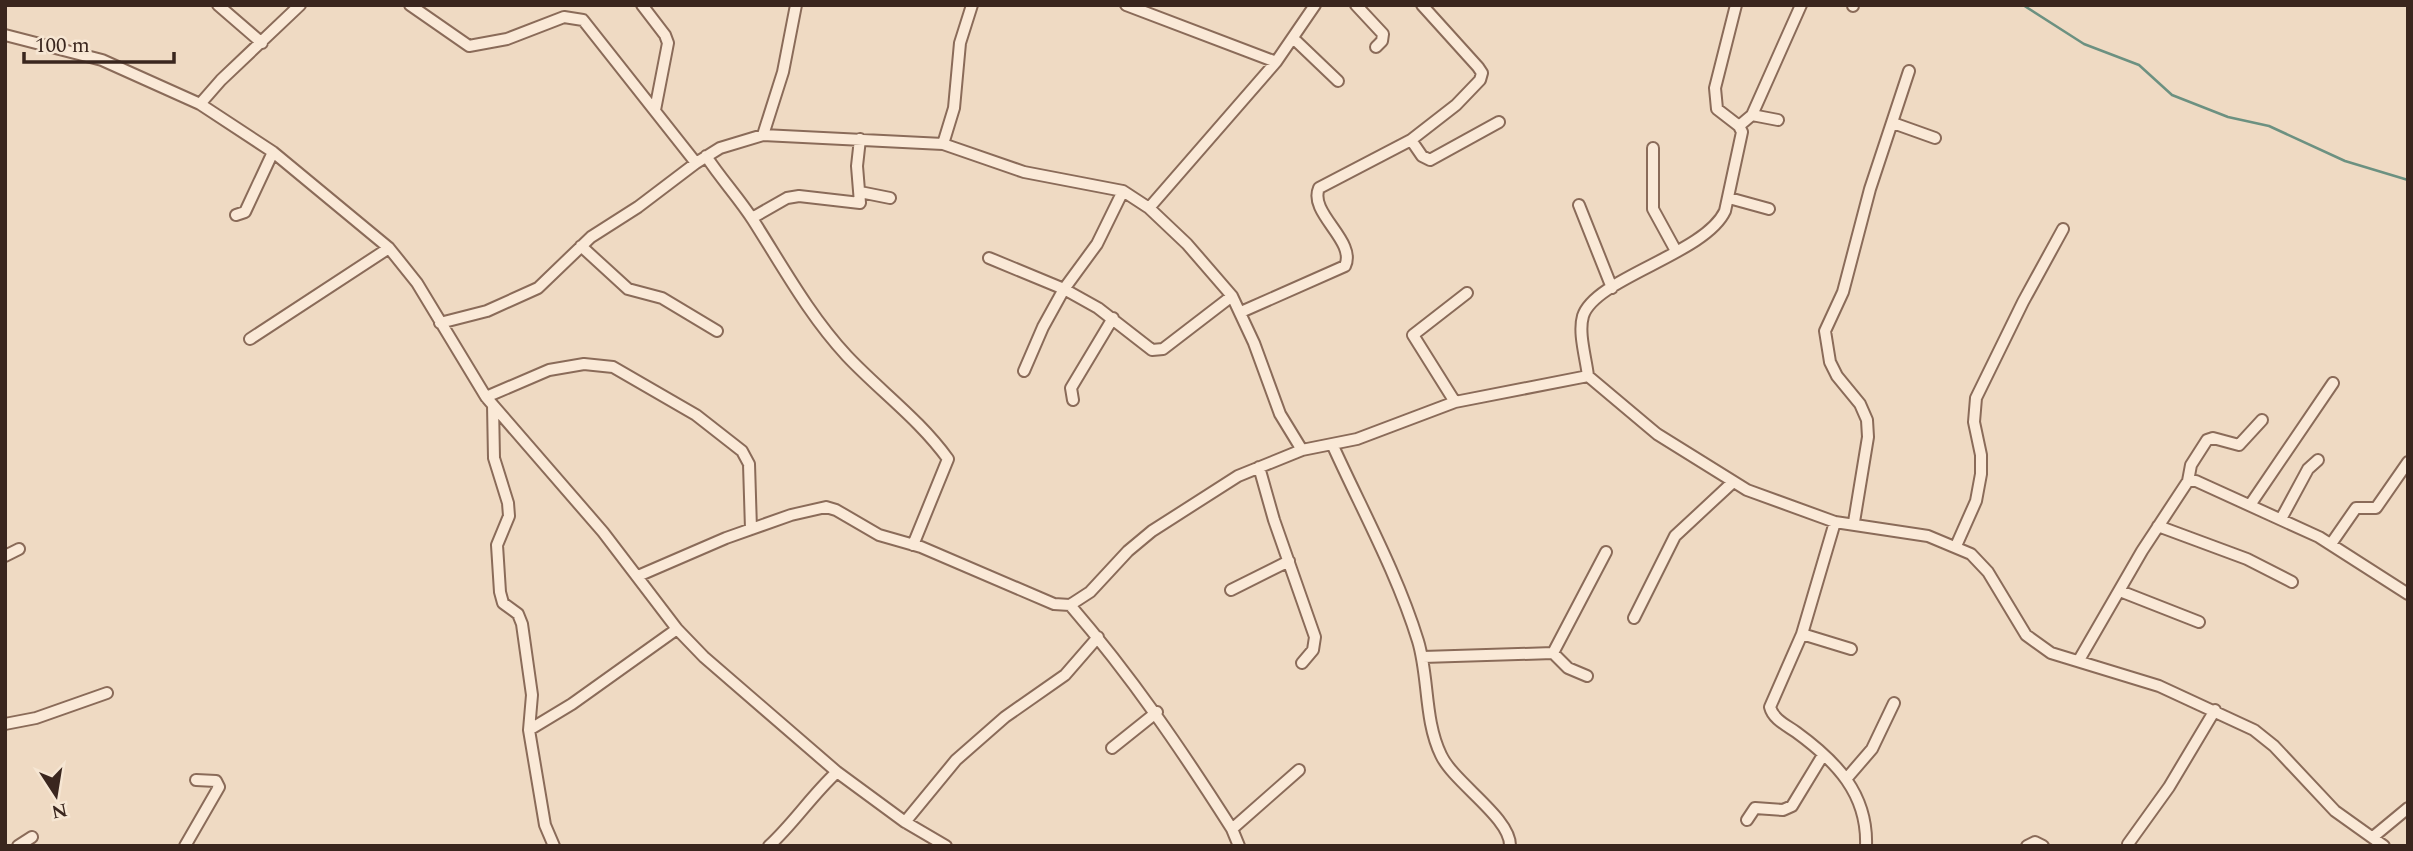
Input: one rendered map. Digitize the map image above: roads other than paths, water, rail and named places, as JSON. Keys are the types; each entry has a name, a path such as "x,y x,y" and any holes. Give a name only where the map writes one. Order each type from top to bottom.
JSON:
{"street":[{"path":"219,5 262,43"},
{"path":"200,104 221,80 300,5"},
{"path":"410,5 469,46 507,39 564,17 583,20 655,110 752,218 791,284 848,357 912,418 948,458 913,545"},
{"path":"642,5 668,43 655,110"},
{"path":"763,135 783,72 796,5"},
{"path":"943,144 954,108 960,43 972,5"},
{"path":"1126,5 1276,62"},
{"path":"1149,208 1276,62 1315,5"},
{"path":"1356,5 1383,34 1382,41 1376,47"},
{"path":"1241,312 1345,266 1347,254 1318,201 1317,192 1324,184 1411,140 1456,106 1482,77 1478,66 1422,5"},
{"path":"1736,5 1714,88 1715,99 1723,115 1739,126 1741,143 1729,198 1720,221 1713,230 1612,288 1590,304 1582,319 1588,376 1657,434 1732,483 1835,522 1928,536 1971,554 1988,572 2026,635 2051,653 2158,686 2216,710 2254,730 2274,746 2335,811 2384,846"},
{"path":"1739,126 1752,115 1801,5"},
{"path":"5,35 102,60 200,104 273,152 389,248 417,283 489,401 638,576 677,629 704,657 837,772 905,822 946,846"},
{"path":"1293,38 1338,81"},
{"path":"1854,523 1868,437 1867,420 1860,404 1837,376 1830,362 1825,331 1843,292 1870,189 1909,71"},
{"path":"1752,115 1778,120"},
{"path":"1411,140 1422,156 1430,160 1499,122"},
{"path":"1893,123 1935,138"},
{"path":"440,324 487,311 538,288 581,246 701,160 742,139 763,135 943,144 1024,172 1123,191 1149,208 1187,244 1232,296 1241,312 1280,414 1302,450"},
{"path":"752,218 786,198 811,195 858,204 861,200 857,166 860,139"},
{"path":"1653,148 1653,209 1676,251"},
{"path":"236,215 245,212 273,152"},
{"path":"1024,371 1043,327 1065,289 1097,244 1123,191"},
{"path":"860,192 890,198"},
{"path":"1729,198 1769,209"},
{"path":"1579,205 1612,288"},
{"path":"1956,546 1976,501 1981,474 1982,455 1973,412 1976,398 2023,302 2063,229"},
{"path":"581,246 628,289 662,298 717,331"},
{"path":"250,339 389,248"},
{"path":"989,258 1065,289 1113,318 1148,348 1158,351 1232,296"},
{"path":"1455,402 1413,335 1467,293"},
{"path":"1073,400 1070,388 1113,318"},
{"path":"489,401 549,370 584,364 613,367 696,415 742,451 749,464 751,529"},
{"path":"1070,606 1090,592 1128,551 1152,531 1219,485 1259,467 1302,450 1333,446 1455,402 1588,376"},
{"path":"2250,505 2333,383"},
{"path":"489,401 494,458 508,503 509,516 498,545 496,561 501,598 518,614 522,624 531,695 528,730 545,825 554,846"},
{"path":"2079,660 2188,481 2191,465 2207,440 2213,438 2239,445 2262,420"},
{"path":"1333,446 1404,598 1423,657 1438,748 1455,776 1505,828 1511,845"},
{"path":"2281,519 2308,469 2319,460"},
{"path":"2331,544 2356,508 2376,508 2408,462"},
{"path":"1259,467 1273,520 1290,561 1315,637 1313,650 1302,663"},
{"path":"2188,481 2196,481 2331,544 2408,594"},
{"path":"1634,618 1675,536 1732,483"},
{"path":"638,576 751,529 827,507 879,535 913,545 1054,604 1070,606 1157,712 1232,829 1239,846"},
{"path":"1835,522 1802,634 1770,701 1770,711 1847,778 1864,811 1867,846"},
{"path":"2158,527 2247,559 2292,582"},
{"path":"5,556 19,549"},
{"path":"1553,653 1606,552"},
{"path":"1231,590 1290,561"},
{"path":"2120,590 2199,622"},
{"path":"528,730 572,704 677,629"},
{"path":"1802,634 1851,649"},
{"path":"905,822 972,744 1065,675 1098,637"},
{"path":"1423,657 1553,653 1567,668 1587,676"},
{"path":"5,724 36,718 107,693"},
{"path":"1847,778 1872,749 1894,703"},
{"path":"2128,844 2169,787 2216,710"},
{"path":"1112,748 1157,712"},
{"path":"1747,820 1755,808 1783,810 1792,806 1823,755"},
{"path":"1232,829 1299,770"},
{"path":"769,846 796,818 813,793 837,772"},
{"path":"185,846 219,787 216,781 210,779 197,780"},
{"path":"2373,837 2408,808"},
{"path":"18,846 32,837"},
{"path":"2027,846 2035,842 2043,846"}],"waterway":[{"path":"2023,5 2084,44 2139,65 2172,95 2228,117 2269,126 2345,161 2408,180"}]}
